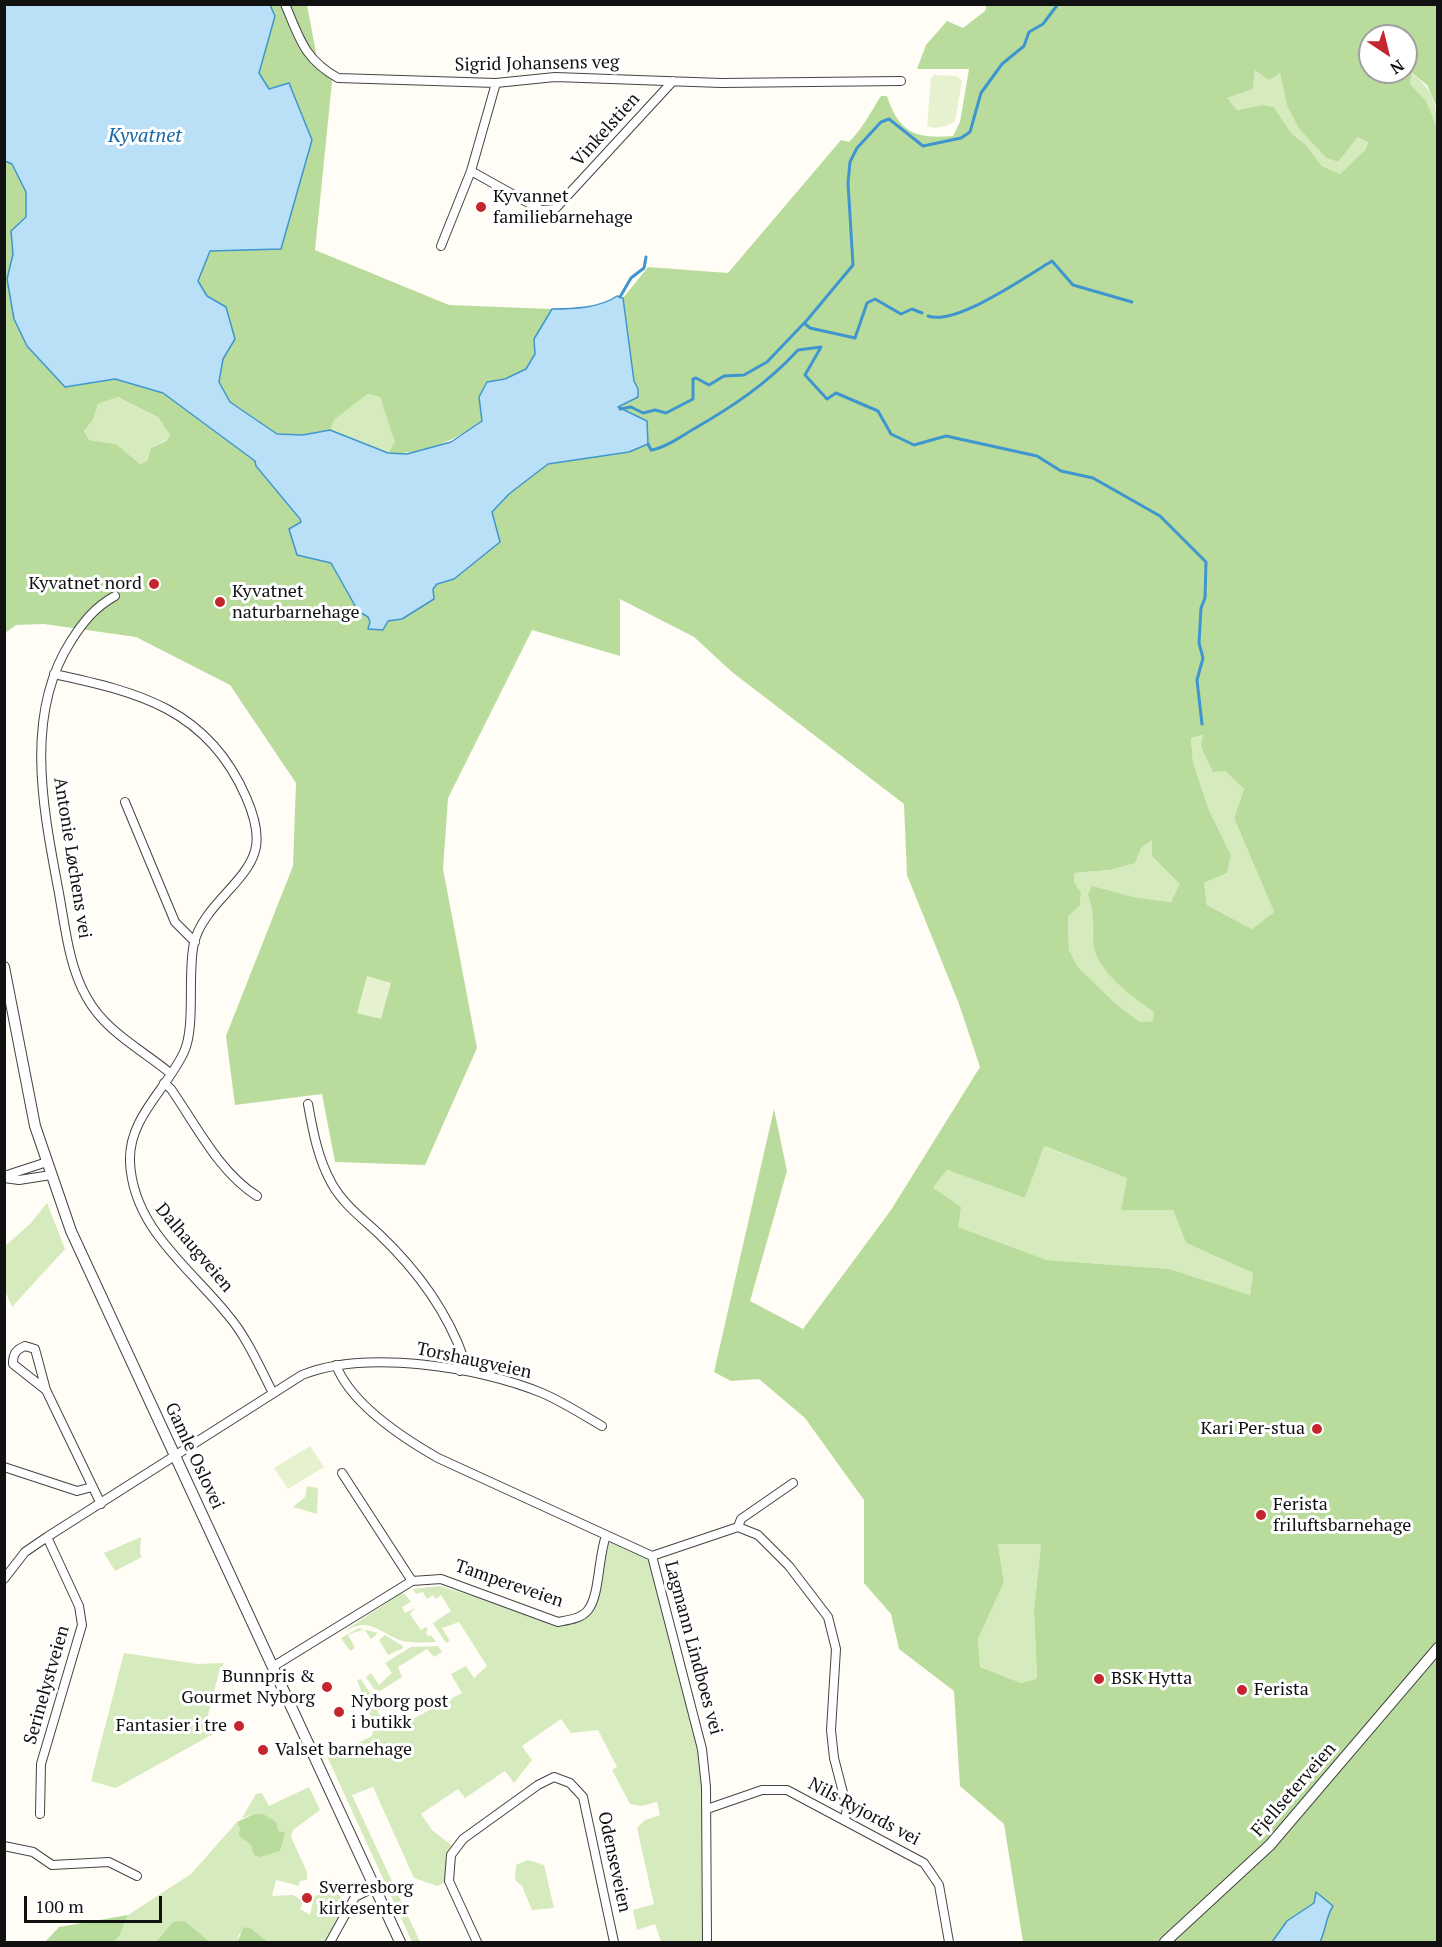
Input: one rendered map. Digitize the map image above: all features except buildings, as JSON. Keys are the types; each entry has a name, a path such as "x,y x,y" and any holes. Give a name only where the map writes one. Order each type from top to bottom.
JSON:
{"street":[{"name":"Sigrid Johansens veg","path":"285,4 304,48 318,66 338,78 496,83 555,77 673,81 901,81"},
{"name":"Vinkelstien","path":"471,171 541,210 555,209 673,81"},
{"path":"441,246 471,171 496,83"},
{"name":"Antonie Løchens vei","path":"115,596 105,602 83,623 54,674 43,734 41,762 44,809 70,955 87,997 101,1017 121,1038 170,1073"},
{"name":"Dalhaugveien","path":"54,674 141,695 164,706 204,737 221,756 242,788 255,827 255,852 243,871 209,913 195,942 187,1045 149,1104 133,1141 129,1160 133,1189 149,1225 239,1328 273,1393"},
{"path":"125,802 175,922 195,942"},
{"name":"Gamle Oslovei","path":"4,967 25,1084 51,1175 72,1231 400,1942"},
{"path":"164,1083 171,1089 228,1172 243,1187 257,1196"},
{"path":"309,1104 314,1139 333,1185 356,1215 380,1234 426,1285 454,1330 464,1359 460,1371"},
{"path":"4,1177 47,1162"},
{"path":"4,1177 19,1180 51,1175"},
{"path":"46,1390 13,1364 13,1355 17,1349 25,1346 35,1349 46,1390 101,1504"},
{"name":"Torshaugveien","path":"4,1580 25,1552 47,1537 302,1375 320,1368 336,1365 403,1362 460,1371 539,1392 602,1426"},
{"name":"Lagmann Lindboes vei","path":"336,1365 341,1378 377,1416 407,1440 438,1458 652,1556 702,1749 707,1809 707,1942"},
{"path":"4,1467 77,1491 92,1487"},
{"path":"342,1473 412,1581"},
{"path":"738,1527 741,1519 793,1483"},
{"path":"652,1556 738,1527 758,1535 789,1566 828,1617 836,1649 831,1730 834,1758 847,1808 845,1820"},
{"name":"Tampereveien","path":"274,1666 412,1581 441,1579 558,1622 573,1620 587,1612 592,1602 600,1552 606,1536"},
{"name":"Serinelystveien","path":"40,1814 41,1764 82,1625 79,1606 47,1537"},
{"name":"Fjellseterveien","path":"1165,1942 1270,1845 1437,1648"},
{"name":"Odenseveien","path":"477,1942 449,1881 451,1855 463,1839 538,1785 554,1777 570,1783 583,1797 614,1942"},
{"name":"Nils Ryjords vei","path":"707,1809 762,1790 778,1788 802,1796 928,1867 939,1885 949,1942"},
{"path":"4,1846 33,1852 52,1864 109,1862 137,1876"},
{"path":"330,1942 355,1897 375,1887"}],"green space":[{"path":"987,4 1437,5 1437,108 1427,85 1418,78 1418,24 1358,24 1358,84 1410,84 1426,101 1438,130 1437,1942 1320,1942 1325,1929 1327,1910 1317,1892 1314,1903 1287,1921 1272,1942 1023,1942 1004,1824 960,1786 954,1691 899,1649 891,1614 864,1583 864,1500 805,1418 759,1379 731,1381 714,1372 774,1109 787,1171 750,1301 803,1329 891,1210 980,1067 959,1004 907,875 904,804 732,672 694,637 620,599 620,656 532,630 448,798 443,869 477,1048 425,1165 335,1162 322,1094 235,1105 226,1036 293,866 296,783 230,685 136,637 44,624 16,625 5,633 4,161 12,164 26,192 26,217 11,231 13,254 7,279 65,387 115,379 163,393 255,461 256,467 299,519 331,563 358,611 368,617 370,622 389,620 411,613 433,599 433,589 437,584 454,579 492,512 509,494 548,464 629,452 618,407 638,397 638,389 634,381 623,298 648,267 728,273 841,140 849,142 854,137 881,96 887,96 897,118 911,131 929,136 953,136 960,122 969,69 917,69 926,45 947,21 963,28 985,11","holes":["1255,70 1269,80 1280,73 1287,106 1299,129 1326,158 1338,162 1358,137 1368,142 1365,150 1340,174 1322,166 1306,145 1291,133 1274,107 1262,105 1237,110 1227,98 1253,89","118,397 158,417 170,435 166,441 151,448 147,461 140,464 116,444 89,440 84,431 93,420 98,404","1203,735 1201,746 1213,772 1225,771 1244,789 1234,818 1274,912 1252,929 1207,905 1204,883 1227,873 1231,855 1209,810 1193,762 1191,738","1152,840 1152,856 1180,884 1171,902 1137,898 1092,886 1088,895 1092,912 1093,942 1101,963 1116,982 1154,1012 1153,1021 1140,1022 1116,1004 1078,967 1069,950 1068,917 1080,905 1081,892 1074,882 1074,873 1109,870 1135,863 1141,848","1044,1146 1127,1178 1121,1210 1173,1210 1186,1243 1253,1273 1250,1295 1170,1269 1047,1260 958,1227 961,1207 933,1188 947,1170 1025,1198","998,1544 1041,1544 1034,1610 1037,1679 1021,1683 980,1667 978,1639 1004,1582"]},
{"path":"270,5 307,5 317,58 333,72 315,250 449,305 552,309 534,339 535,354 526,369 505,379 487,382 479,398 482,421 438,445 414,452 388,453 395,442 380,397 368,394 334,420 330,430 303,435 277,434 230,402 219,382 223,359 235,339 226,307 207,296 197,281 269,89 259,73 275,16"},
{"path":"1255,70 1280,73 1287,106 1299,129 1326,158 1338,162 1358,137 1368,141 1365,150 1340,174 1322,166 1306,145 1291,133 1274,107 1262,105 1237,110 1226,98 1253,89"},
{"path":"934,75 957,76 962,81 955,121 945,126 927,126 931,78"},
{"path":"1418,79 1429,91 1435,104 1437,130 1426,101 1410,85 1418,84"},
{"path":"368,394 380,397 396,442 388,453 330,430 334,420"},
{"path":"118,397 158,417 170,435 166,440 151,448 147,461 140,464 116,444 89,440 84,431 93,420 98,404"},
{"path":"1203,735 1225,771 1244,789 1234,818 1274,912 1252,929 1207,905 1204,883 1227,873 1231,855 1209,810 1193,762 1191,738"},
{"path":"1152,839 1152,856 1181,884 1171,902 1088,895 1092,912 1093,942 1101,962 1117,982 1155,1012 1153,1021 1140,1022 1116,1004 1078,967 1069,951 1068,917 1080,905 1081,892 1074,882 1074,873 1109,870"},
{"path":"367,976 391,983 381,1019 357,1013"},
{"path":"1043,1146 1127,1178 1121,1210 1173,1210 1186,1243 1253,1273 1250,1295 1170,1269 1047,1260 958,1227 933,1188 947,1170 1025,1198"},
{"path":"47,1203 65,1249 12,1307 5,1291 5,1246 30,1224"},
{"path":"310,1446 324,1467 288,1489 274,1468"},
{"path":"307,1486 318,1488 317,1514 293,1507 305,1497"},
{"path":"606,1536 652,1556 702,1749 707,1942 661,1942 655,1924 637,1930 633,1910 654,1904 637,1828 645,1820 660,1815 657,1802 642,1806 630,1804 612,1770 617,1767 598,1730 571,1733 561,1719 522,1746 532,1760 514,1783 505,1771 465,1798 458,1789 421,1814 432,1830 455,1848 449,1881 437,1886 414,1878 373,1787 352,1795 420,1942 412,1942 326,1754 331,1751 338,1753 372,1736 374,1725 357,1680 361,1679 370,1693 368,1696 390,1731 462,1693 451,1674 466,1666 474,1678 487,1666 459,1622 442,1628 450,1641 446,1643 433,1623 451,1611 441,1595 436,1599 433,1595 427,1599 423,1592 416,1594 413,1589 440,1586 558,1622 587,1611"},
{"path":"141,1537 142,1557 115,1571 104,1553"},
{"path":"998,1544 1041,1544 1034,1610 1037,1680 1021,1683 980,1667 978,1639 1004,1582"},
{"path":"404,1593 411,1602 402,1607 405,1613 415,1608 410,1614 421,1630 426,1627 428,1636 431,1635 436,1642 402,1641 363,1625 340,1634 400,1594"},
{"path":"359,1628 364,1629 348,1635 355,1648 350,1651 341,1638"},
{"path":"364,1629 378,1633 371,1639"},
{"path":"385,1635 403,1648 388,1655 379,1640"},
{"path":"438,1646 442,1652 434,1657 427,1649 398,1667 402,1677 380,1691 374,1689 366,1677 371,1673 379,1685 392,1673 385,1663 411,1647"},
{"path":"124,1653 197,1664 224,1663 219,1672 207,1719 213,1734 116,1788 91,1781"},
{"path":"309,1787 320,1810 293,1830 291,1837 307,1872 307,1880 300,1881 299,1886 276,1880 272,1896 293,1895 303,1901 300,1909 310,1915 314,1897 323,1892 320,1886 331,1879 346,1905 325,1942 268,1942 252,1929 239,1934 237,1942 210,1942 185,1921 156,1942 114,1942 120,1935 128,1915 191,1874 237,1822 240,1829 238,1835 251,1845 278,1831 254,1814 242,1818 256,1794 262,1793 269,1806"},
{"path":"254,1814 263,1814 276,1822 278,1831 285,1833 280,1851 260,1857 254,1855 251,1845 238,1835 240,1829 237,1822"},
{"path":"528,1860 544,1865 554,1908 532,1910 522,1886 515,1880 516,1865"},
{"path":"128,1915 120,1935 114,1942 45,1942 59,1927"},
{"path":"185,1921 210,1942 156,1942 173,1922"},
{"path":"244,1927 252,1929 268,1942 237,1942"}],"water":[{"name":"Kyvatnet","path":"4,5 270,5 275,16 259,73 269,89 289,83 312,140 281,249 210,251 198,281 207,296 226,307 235,339 223,359 219,382 230,402 277,434 303,435 330,430 388,453 407,454 451,442 482,421 479,397 487,382 505,379 526,369 535,354 534,339 552,309 594,305 617,296 623,298 634,381 638,389 638,397 618,407 647,421 648,444 629,452 548,464 509,494 492,512 500,542 454,579 437,584 433,589 434,599 402,619 388,621 383,630 368,629 370,622 368,617 358,611 331,563 297,555 289,529 301,522 300,519 256,466 255,461 163,393 115,379 65,387 27,346 14,319 7,279 13,254 11,231 26,217 26,192 12,164 5,161"},
{"path":"1316,1892 1333,1906 1320,1942 1272,1942 1287,1921 1314,1903"}],"waterway":[{"path":"620,409 631,407 643,413 655,410 666,413 693,399 693,379 696,378 709,385 724,376 744,375 767,362 808,319 853,265 848,183 850,162 857,148 881,122 889,119 923,146 961,138 970,132 981,93 1002,64 1024,46 1029,32 1043,24 1058,4"},
{"path":"620,297 631,278 644,268 646,257"},
{"path":"928,316 940,317 956,314 973,307 1052,261 1073,285 1132,302"},
{"path":"804,323 810,328 855,338 867,303 875,299 901,314 912,309 922,313"},
{"path":"648,444 651,450 672,442 748,394 774,374 798,350 821,347 805,375 827,399 836,393 878,411 891,434 914,445 946,436 1037,456 1061,471 1093,478 1160,516 1206,562 1205,598 1201,608 1199,643 1203,658 1197,680 1202,724"}],"tram line":[{"path":"777,4 795,4"}],"place":[{"name":"Kyvannet familiebarnehage","path":"481,207"},
{"name":"Kyvatnet nord","path":"154,584"},
{"name":"Kyvatnet naturbarnehage","path":"220,602"},
{"name":"Kari Per-stua","path":"1317,1429"},
{"name":"Ferista friluftsbarnehage","path":"1261,1515"},
{"name":"BSK Hytta","path":"1099,1679"},
{"name":"Bunnpris & Gourmet Nyborg","path":"327,1687"},
{"name":"Ferista","path":"1242,1690"},
{"name":"Nyborg post i butikk","path":"339,1712"},
{"name":"Fantasier i tre","path":"239,1726"},
{"name":"Valset barnehage","path":"263,1750"},
{"name":"Sverresborg kirkesenter","path":"307,1898"}]}
